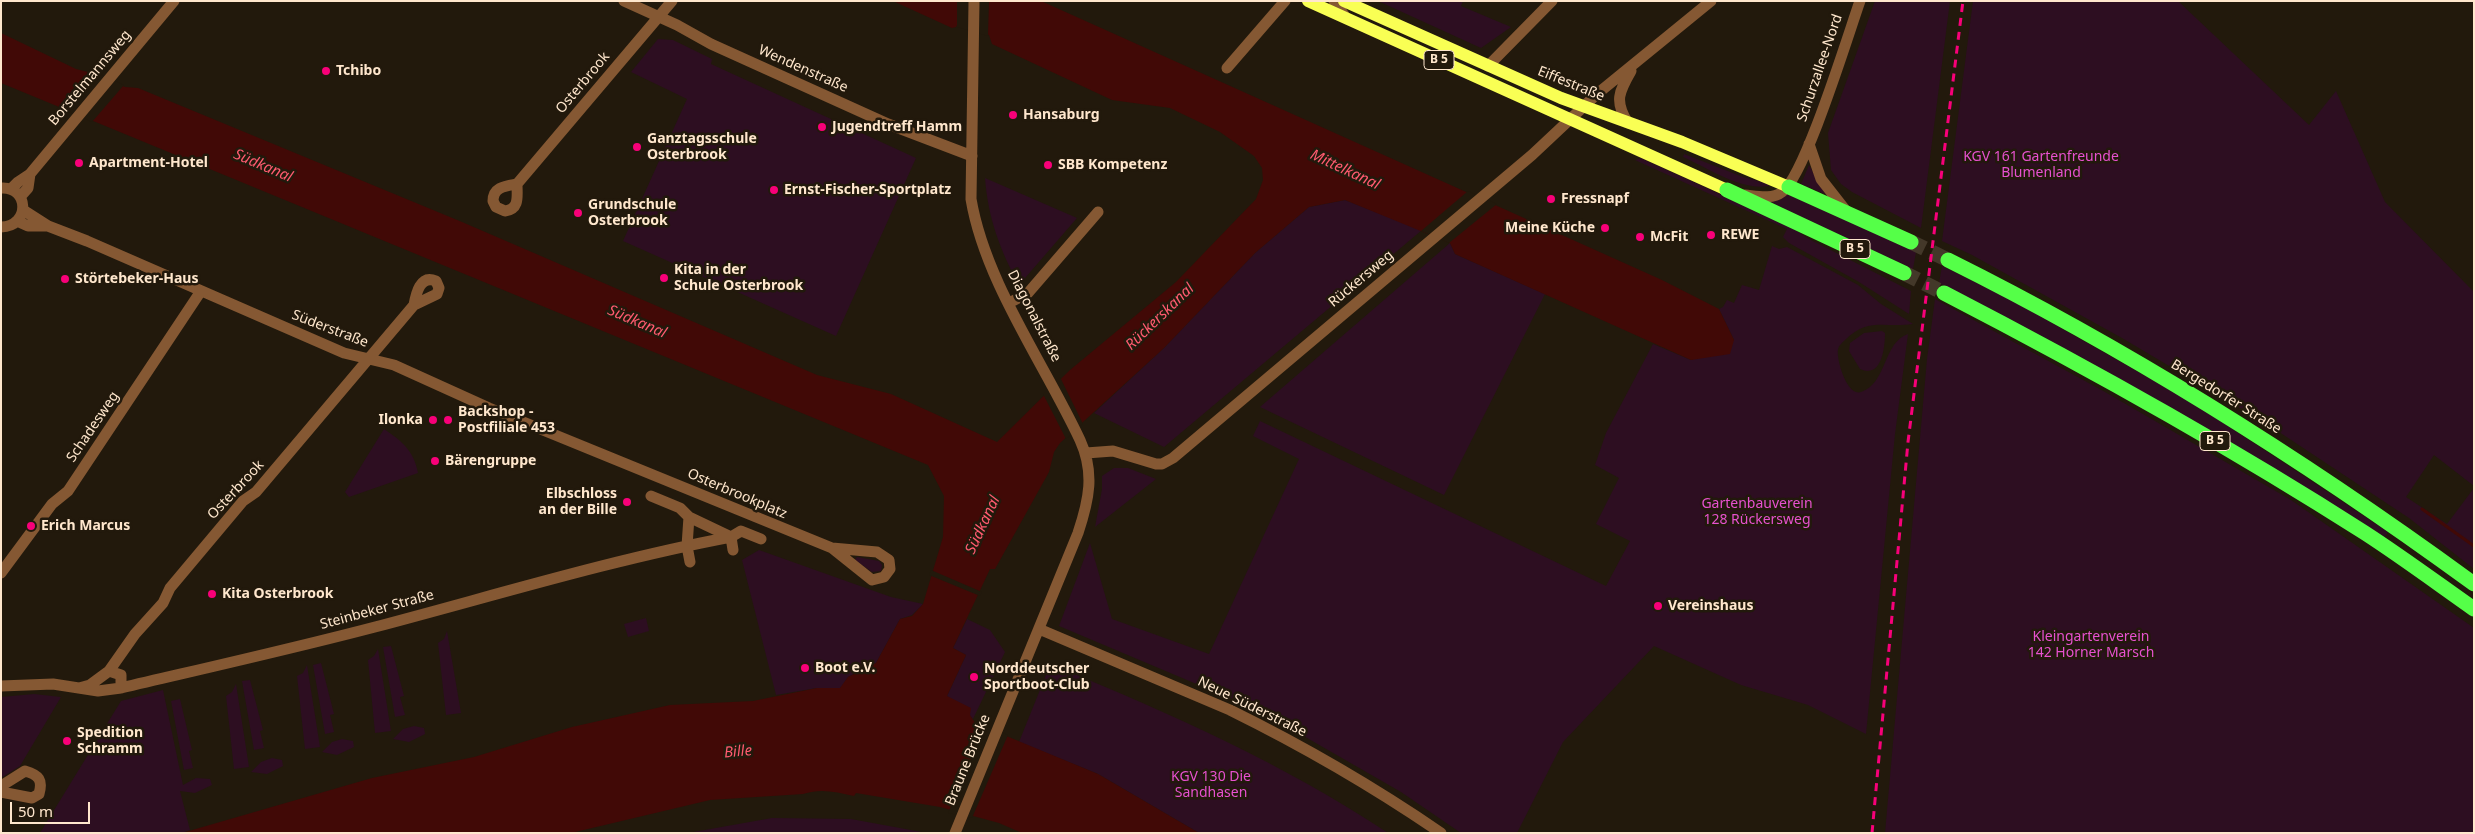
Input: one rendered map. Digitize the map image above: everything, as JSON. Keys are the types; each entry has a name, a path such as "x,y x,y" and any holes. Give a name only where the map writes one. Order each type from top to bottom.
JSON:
{"highway":[{"name":"B 5","path":"1789,187 1911,242"},
{"name":"B 5","path":"1726,190 1904,273"},
{"name":"Bergedorfer Straße","path":"1948,260 2070,322 2223,412 2375,512 2474,584"},
{"name":"B 5","path":"1944,293 2044,345 2205,435 2365,534 2474,608"}],"main road":[{"name":"B 5","path":"1308,1 1726,190"},
{"name":"Eiffestraße","path":"1344,1 1584,107 1682,142 1789,187"}],"street":[{"name":"Borstelmannsweg","path":"6,189 30,174 174,1"},
{"name":"Wendenstraße","path":"624,1 711,44 888,124 972,156"},
{"name":"Osterbrook","path":"517,184 672,1"},
{"name":"Diagonalstraße","path":"974,1 971,199 976,227 983,248 1086,452 1090,480 1084,515 1039,629"},
{"path":"1227,68 1285,1"},
{"path":"1334,1 1348,19"},
{"path":"1488,66 1552,1"},
{"name":"Rückersweg","path":"1086,452 1114,451 1156,464 1162,464 1173,458 1711,1"},
{"name":"Schurzallee-Nord","path":"1789,187 1809,144 1860,1"},
{"name":"Rückersweg","path":"1628,123 1621,112 1620,94 1636,63"},
{"name":"Schurzallee-Nord","path":"1809,144 1821,179 1847,212"},
{"name":"Borstelmannsweg","path":"20,197 28,188 30,174"},
{"path":"1726,190 1761,197 1779,194 1789,187"},
{"path":"6,189 20,197 23,210 17,221"},
{"name":"Süderstraße","path":"23,210 48,226 87,241 344,353 394,366 438,387 632,466"},
{"path":"1010,303 1028,293 1098,212"},
{"name":"Süderstraße","path":"1,226 12,225 17,221 28,226 48,226"},
{"name":"Schadesweg","path":"1,573 52,504 68,491 201,291"},
{"name":"Osterbrook","path":"78,689 90,685 109,671 135,634 163,603 170,588 243,501 256,492 414,306"},
{"name":"Osterbrookplatz","path":"632,466 832,548 882,554 889,560 890,569 884,577 872,580 832,548"},
{"path":"680,508 682,494"},
{"path":"651,496 680,508 689,517 731,537"},
{"path":"689,517 687,546 690,562"},
{"path":"687,546 731,537 744,526 761,539"},
{"path":"731,537 734,550"},
{"name":"Steinbeker Straße","path":"1,686 53,684 98,691 122,688 375,627 687,546"},
{"name":"Braune Brücke","path":"955,833 1039,629"},
{"name":"Neue Süderstraße","path":"1039,629 1259,724 1352,777 1441,833"},
{"path":"109,671 121,675 122,688"},
{"path":"1,786 25,771 35,774 40,779 42,785 39,794 32,798 1,792"}],"green space":[{"path":"1378,1 1463,1 1461,6 1511,27 1481,48"},
{"path":"1875,1 1950,1 1921,228 1852,192 1841,184 1831,170 1828,133"},
{"name":"KGV 161 Gartenfreunde Blumenland","path":"1973,1 2178,1 2309,125 2336,91 2385,202 2474,292 2474,486 2434,455 2406,497 2447,524 2474,488 2474,569 2409,518 2267,424 2122,338 1972,255 1942,241"},
{"name":"Ernst-Fischer-Sportplatz","path":"658,39 673,40 712,59 711,64 916,158 836,336 623,241 687,99 631,72"},
{"path":"1684,154 1743,177 1769,184 1769,186 1758,187 1736,182 1683,157"},
{"path":"1641,158 1790,226 1807,238 1911,291 1909,314 1859,282 1789,243 1783,237 1787,229 1635,160"},
{"path":"1809,165 1825,194 1801,184"},
{"path":"985,178 1077,218 1019,285 996,233 989,207"},
{"path":"1788,194 1916,252 1913,269 1770,202"},
{"path":"1345,200 1422,230 1164,447 1094,413 1164,348 1255,253 1309,207"},
{"path":"1450,243 1455,254 1545,294 1444,495 1260,407"},
{"name":"Gartenbauverein 128 Rückersweg","path":"1772,246 1779,249 1787,247 1858,285 1881,304 1913,324 1877,325 1861,328 1845,340 1838,349 1843,376 1851,389 1861,392 1869,388 1876,381 1894,345 1900,338 1908,334 1895,434 1866,734 1808,705 1741,685 1654,646 1563,742 1517,833 1461,833 1401,792 1295,731 1232,699 1059,626 1090,543 1112,619 1209,654 1299,459 1253,436 1260,421 1606,586 1630,541 1596,524 1619,478 1595,465 1606,433 1653,344 1691,360 1734,340 1719,309 1723,307 1727,300 1734,303 1742,285 1759,290"},
{"path":"1942,266 2006,297 2193,403 2388,532 2385,537 2109,373 1939,283"},
{"name":"Kleingartenverein 142 Horner Marsch","path":"1935,299 2105,392 2291,500 2474,628 2474,833 1885,833 1927,359"},
{"path":"1882,331 1885,333 1884,346 1878,366 1873,370 1867,371 1860,369 1849,351 1850,343 1864,333"},
{"path":"384,429 406,447 414,459 418,473 349,497 345,492"},
{"path":"1114,468 1128,468 1156,479 1095,527 1102,489 1102,476"},
{"path":"759,550 891,597 923,604 912,615 900,619 876,663 848,677 840,689 817,688 776,695 742,560"},
{"path":"857,557 879,561 882,565 881,571 872,572 855,560"},
{"path":"646,618 649,631 628,637 624,624"},
{"name":"Norddeutscher Sportboot-Club","path":"967,619 990,630 1005,652 973,719 947,696 966,655 953,648"},
{"path":"447,631 461,713 446,715 438,643 444,639"},
{"path":"391,646 404,696 400,697 405,715 395,717 383,647"},
{"path":"378,649 391,731 375,733 368,660 374,656"},
{"path":"321,663 334,714 330,715 334,732 325,734 313,665"},
{"path":"307,665 320,747 305,749 297,676 303,673"},
{"name":"KGV 130 Die Sandhasen","path":"1053,667 1143,703 1227,742 1309,785 1388,833 1199,833 1098,774 1019,742 1048,670"},
{"path":"250,680 263,730 260,731 264,748 254,750 242,681"},
{"path":"236,684 249,767 234,769 226,696 232,692"},
{"path":"163,690 183,785 196,778 210,779 212,785 195,793 180,791 190,830 182,833 40,833 121,701"},
{"path":"34,694 61,697 20,766 1,778 1,697"},
{"path":"180,699 192,750 189,751 193,768 184,770 171,701"},
{"path":"414,726 424,728 425,734 409,742 393,739 403,729"},
{"path":"342,739 353,741 354,747 337,755 322,752 332,742"},
{"path":"272,758 282,760 283,766 267,774 251,772 261,762"},
{"path":"772,818 851,819 927,833 688,833"}],"water":[{"path":"893,1 1041,1 1662,280 1719,309 1734,340 1730,354 1691,360 1455,254 1450,243 1345,200 1309,207 1255,253 1164,348 1060,443 1054,452 1049,472 995,569 990,569 953,648 966,655 947,696 971,708 970,715 975,723 1098,774 1199,833 1022,833 999,823 940,807 856,793 854,796 822,791 710,800 571,833 182,833 372,778 474,757 572,727 670,705 753,701 817,688 840,688 848,677 876,663 900,619 912,616 923,604 943,537 944,496 928,465 1,83 1,33 76,69 96,74 125,87 138,88 462,222 817,375 891,394 997,442 1070,370 1176,282 1256,199 1263,180 1262,168 1254,156 1220,132 1170,108 1112,100 992,44 989,35 957,25 952,28"}],"pier":[{"path":"957,1 989,1 988,36 957,27"},
{"path":"98,73 124,85 92,122 67,111"},
{"path":"1468,191 1497,204 1449,243 1421,231"},
{"path":"1060,377 1083,424 1066,439 1043,394"},
{"path":"931,570 982,592 980,596 929,575"},
{"path":"985,725 1008,735 972,818 948,813"}],"waterway":[{"path":"2422,509 2474,546"}],"tunnel":[{"path":"1911,242 1948,260"},
{"path":"1904,273 1944,293"}],"railway":[{"path":"1872,833 1908,442 1963,1"}],"place":[{"name":"Tchibo","path":"326,71"},
{"name":"Hansaburg","path":"1013,115"},
{"name":"Jugendtreff Hamm","path":"822,127"},
{"name":"Ganztagsschule Osterbrook","path":"637,147"},
{"name":"Apartment-Hotel","path":"79,163"},
{"name":"SBB Kompetenz","path":"1048,165"},
{"name":"Ernst-Fischer-Sportplatz","path":"774,190"},
{"name":"Fressnapf","path":"1551,199"},
{"name":"Grundschule Osterbrook","path":"578,213"},
{"name":"Meine Küche","path":"1605,228"},
{"name":"REWE","path":"1711,235"},
{"name":"McFit","path":"1640,237"},
{"name":"Kita in der Schule Osterbrook","path":"664,278"},
{"name":"Störtebeker-Haus","path":"65,279"},
{"name":"Ilonka","path":"433,420"},
{"name":"Backshop - Postfiliale 453","path":"448,420"},
{"name":"Bärengruppe","path":"435,461"},
{"name":"Elbschloss an der Bille","path":"627,502"},
{"name":"Erich Marcus","path":"31,526"},
{"name":"Kita Osterbrook","path":"212,594"},
{"name":"Vereinshaus","path":"1658,606"},
{"name":"Boot e.V.","path":"805,668"},
{"name":"Norddeutscher Sportboot-Club","path":"974,677"},
{"name":"Spedition Schramm","path":"67,741"}],"water label":[{"name":"Südkanal","path":"263,166"},
{"name":"Mittelkanal","path":"1345,170"},
{"name":"Rückerskanal","path":"1160,317"},
{"name":"Südkanal","path":"637,322"},
{"name":"Südkanal","path":"983,525"},
{"name":"Bille","path":"738,752"}]}
